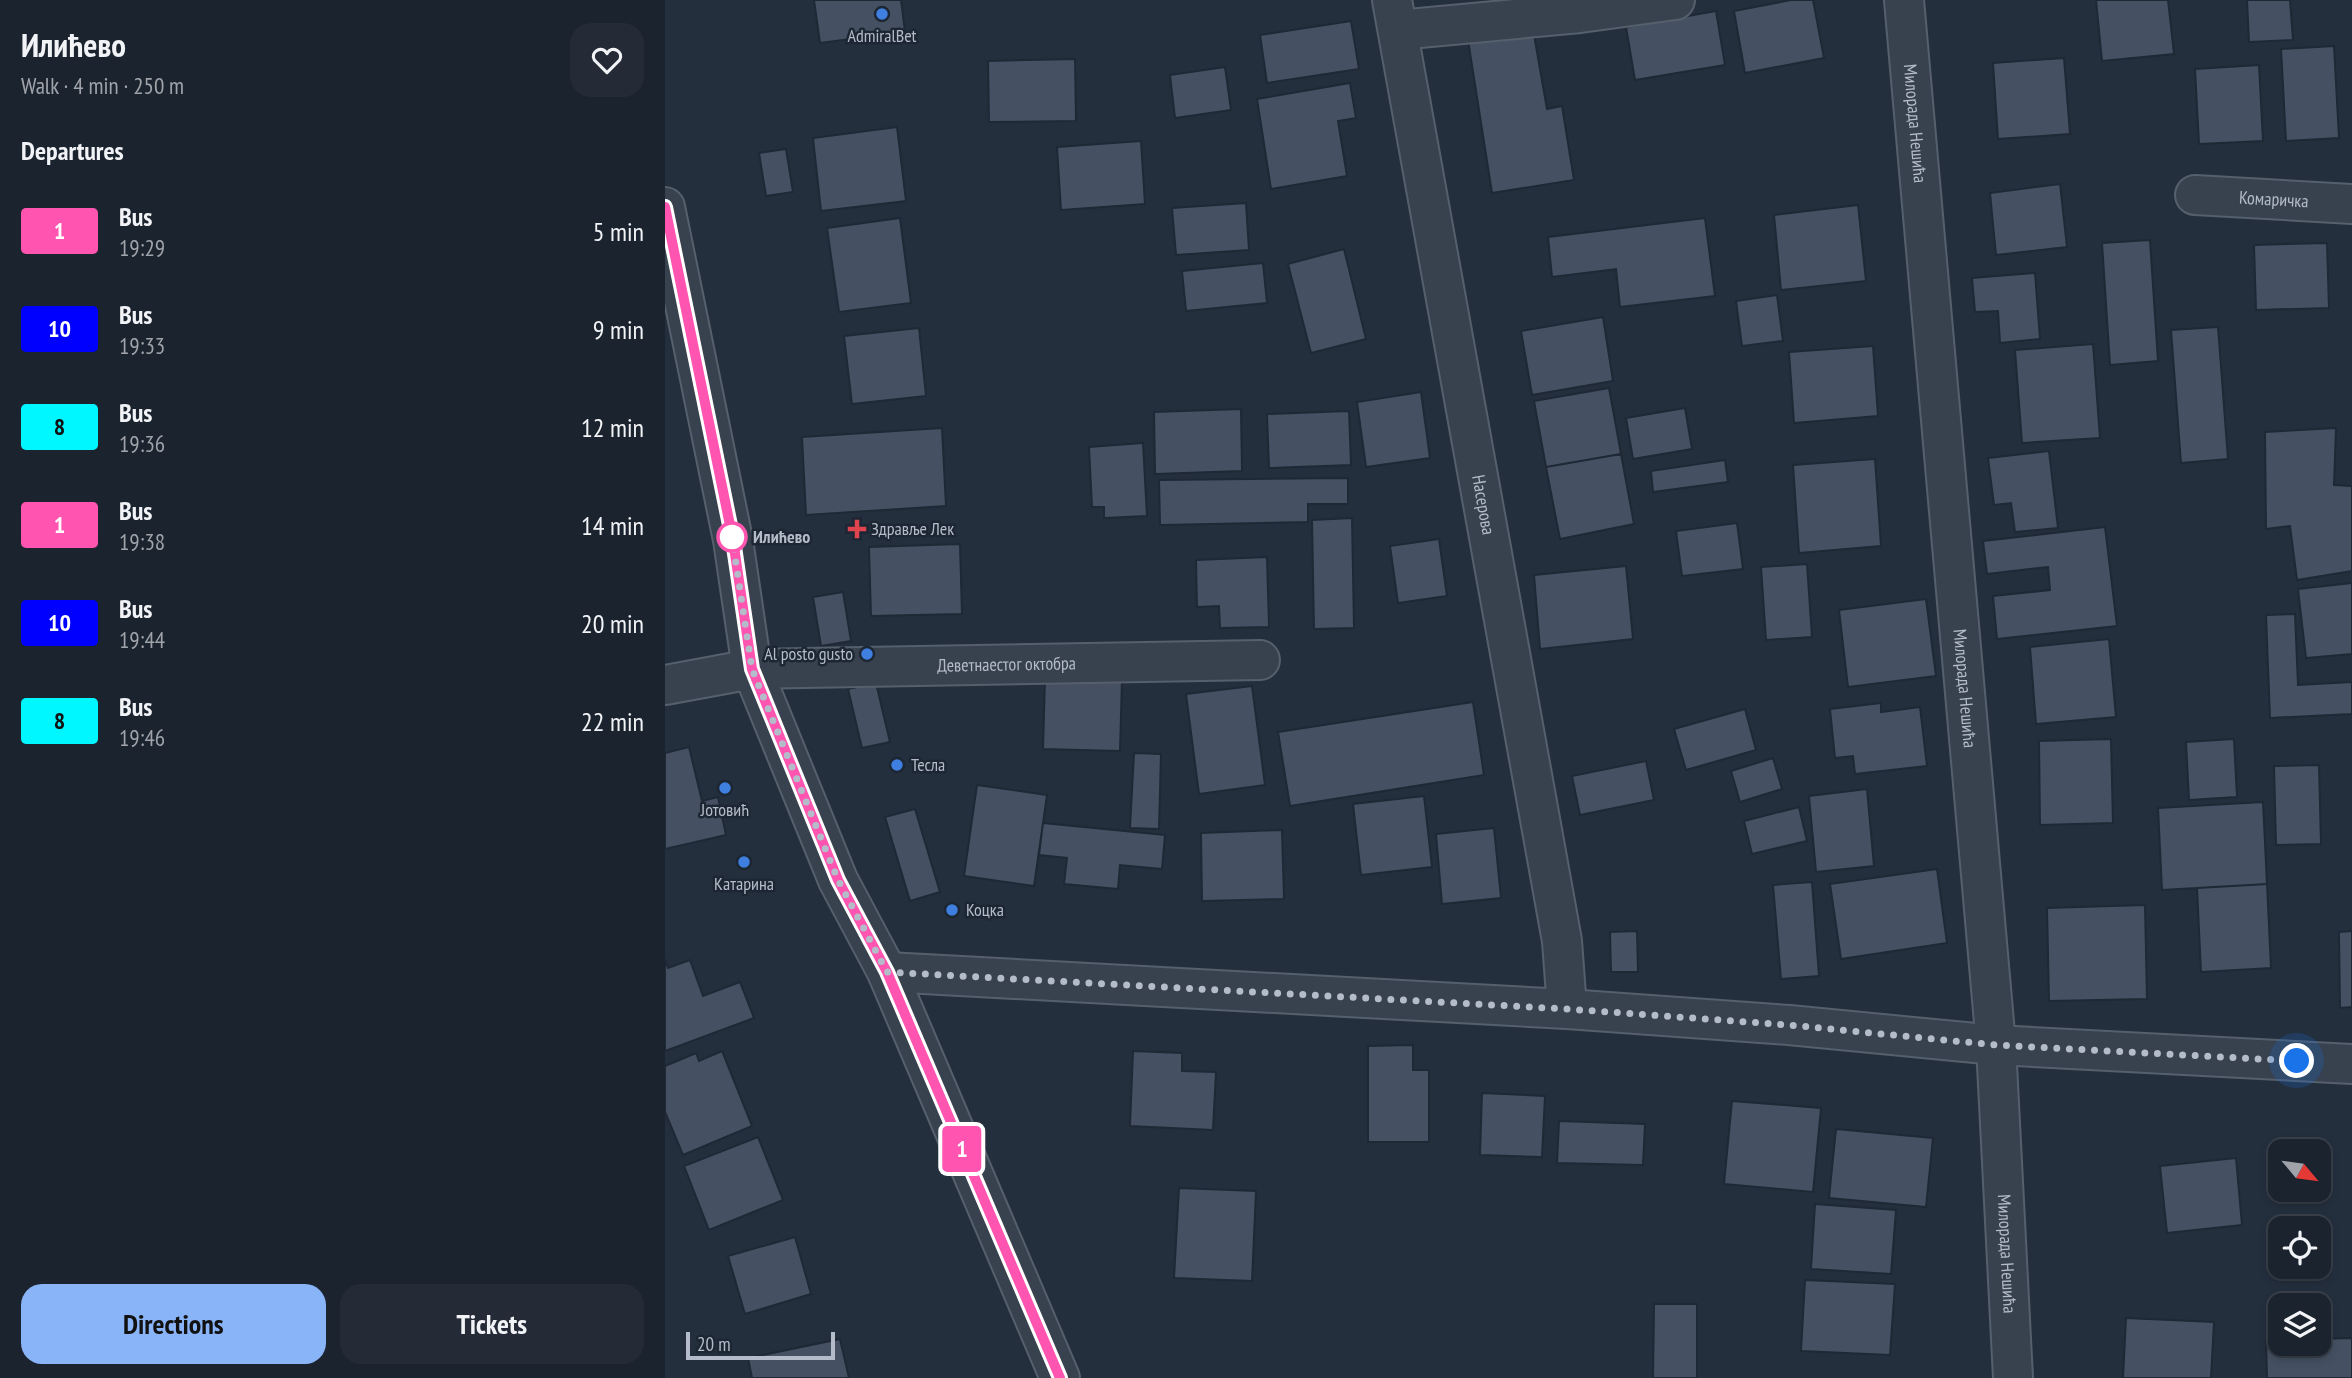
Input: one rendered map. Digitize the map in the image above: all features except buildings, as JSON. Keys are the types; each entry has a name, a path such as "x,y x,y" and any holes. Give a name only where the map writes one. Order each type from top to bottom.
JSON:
{"street":[{"path":"1395,15 1580,13 1675,0"},
{"name":"Милорада Нешића","path":"1904,0 1996,1045 2013,1378"},
{"name":"Насерова","path":"1395,15 1562,941 1567,1009"},
{"name":"Комаричка","path":"2195,195 2352,204"},
{"path":"665,207 733,540 752,669 838,880 887,972 1060,1378"},
{"name":"Деветнаестог октобра","path":"665,685 752,669 1260,660"},
{"path":"887,972 1567,1009 1789,1025 1996,1045 2352,1064"}],"bus line":[{"name":"1","path":"665,207 733,540 752,669 838,880 887,972 1060,1378"}],"place":[{"name":"AdmiralBet","path":"882,14"},
{"name":"Здравље Лек","path":"857,529"},
{"name":"Илићево","path":"732,537"},
{"name":"Al posto gusto","path":"867,654"},
{"name":"Тесла","path":"897,765"},
{"name":"Јотовић","path":"725,788"},
{"name":"Катарина","path":"744,862"},
{"name":"Коцка","path":"952,910"}],"route":[{"path":"732,537 752,669 838,880 887,972 1567,1009 1789,1025 1996,1045 2297,1061"}]}
